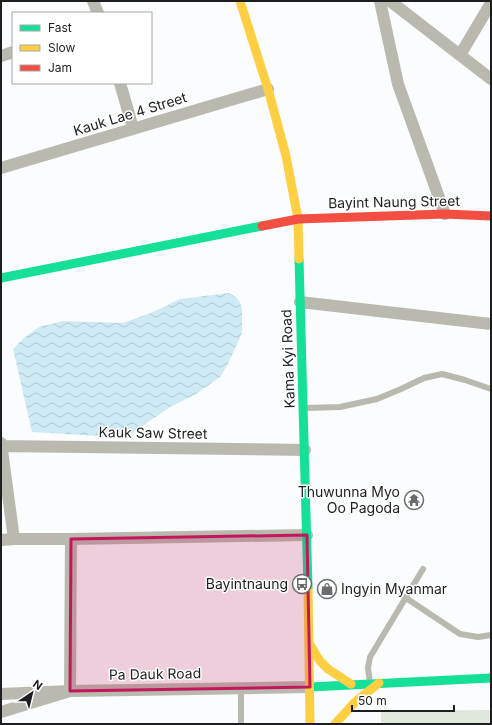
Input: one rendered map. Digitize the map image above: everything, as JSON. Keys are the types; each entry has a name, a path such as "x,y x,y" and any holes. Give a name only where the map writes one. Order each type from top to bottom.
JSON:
{"main road":[{"name":"Kama Kyi Road","path":"240,1 268,89 286,156 298,218 305,450 310,724"},
{"name":"Bayint Naung Street","path":"1,278 298,218 445,214 491,216"},
{"path":"309,643 320,661 328,670 351,684"},
{"path":"310,687 491,678"},
{"path":"334,724 355,702 379,683"}],"street":[{"path":"93,1 98,12"},
{"path":"380,1 398,84 445,214"},
{"path":"390,1 491,79"},
{"path":"460,55 491,3"},
{"path":"1,56 12,52"},
{"path":"120,84 133,128"},
{"name":"Kauk Lae 4 Street","path":"1,168 268,89"},
{"path":"300,302 491,324"},
{"path":"1,445 14,539"},
{"name":"Kauk Saw Street","path":"1,445 305,450"},
{"path":"1,540 307,536"},
{"path":"1,712 70,691 71,539"},
{"name":"Pa Dauk Road","path":"1,694 70,691 310,687"}],"lane":[{"path":"304,408 340,406 377,399 424,378 442,374 491,389"},
{"path":"370,683 368,668 370,657 423,569"},
{"path":"406,598 460,634 478,637 491,635"},
{"path":"241,688 241,724"}],"highlighted area":[{"path":"307,535 310,687 70,691 71,539"}],"green space":[{"path":"491,710 491,724 381,724 381,711"}],"water":[{"path":"229,293 237,298 242,307 242,333 228,364 220,377 196,394 170,407 132,433 100,436 32,432 13,349 25,337 39,327 63,321 123,323 151,313 180,299"}],"traffic: fast":[{"path":"1,278 262,226"},
{"path":"299,259 308,588"},
{"path":"310,687 491,678"}],"traffic: slow":[{"path":"240,1 268,89 286,156 298,219 299,259"},
{"path":"308,588 310,724"},
{"path":"309,643 320,661 328,669 351,684"},
{"path":"335,724 355,702 379,683"}],"traffic: jam":[{"path":"262,226 298,219 445,214 491,216"}],"place":[{"name":"Thuwunna Myo Oo Pagoda","path":"414,500"},
{"name":"Bayintnaung","path":"302,584"},
{"name":"Ingyin Myanmar","path":"327,589"}]}
